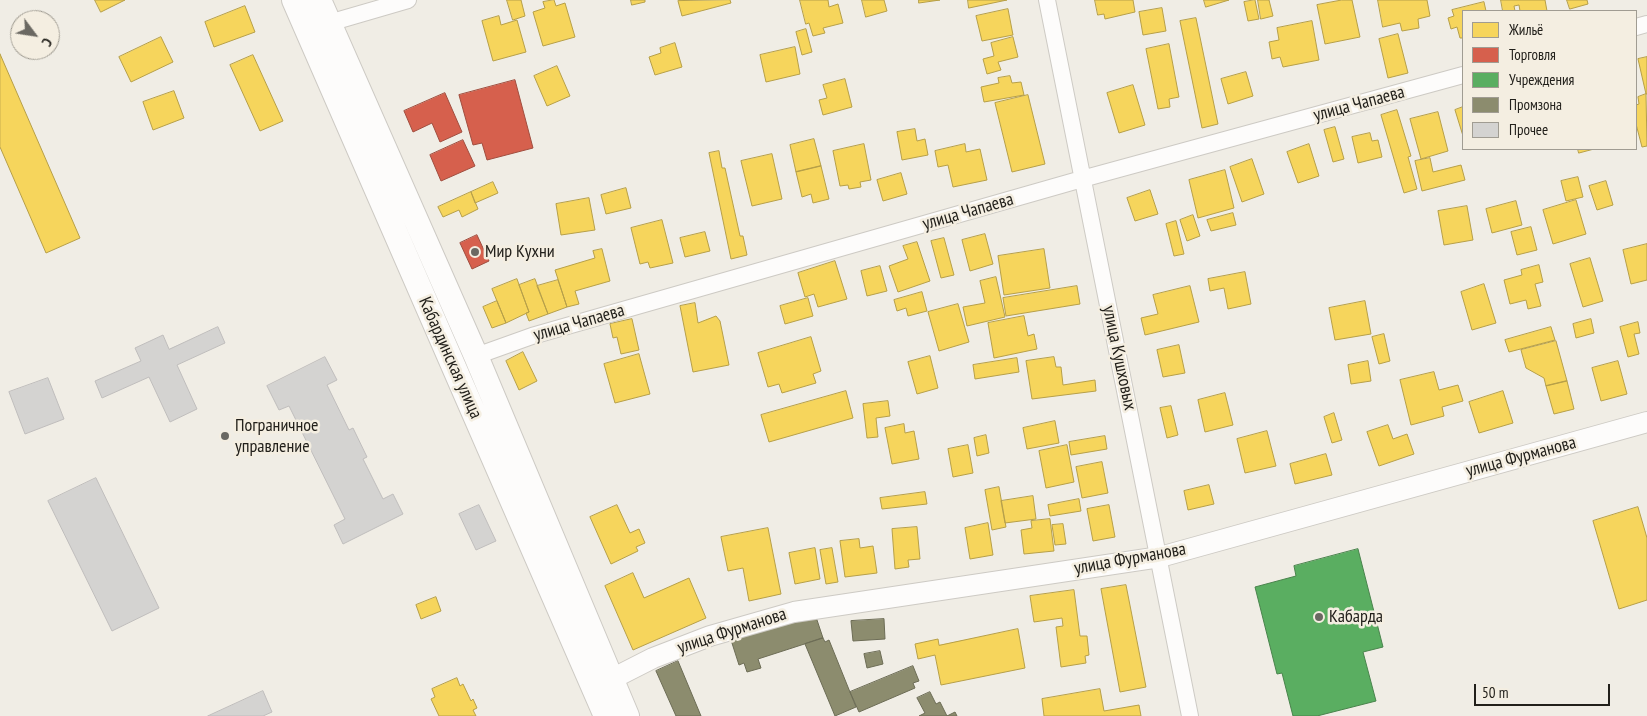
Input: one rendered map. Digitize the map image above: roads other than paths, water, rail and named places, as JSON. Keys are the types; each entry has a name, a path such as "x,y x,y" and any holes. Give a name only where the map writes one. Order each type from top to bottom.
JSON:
{"main road":[{"name":"Кабардинская улица","path":"294,0 603,684 627,716"},
{"name":"Кабардинская улица","path":"319,0 476,356 603,684 606,716"}],"street":[{"path":"329,23 408,0"},
{"name":"улица Кушховых","path":"1047,0 1160,557 1190,716"},
{"name":"улица Чапаева","path":"476,356 532,336 1082,179 1462,75"},
{"name":"улица Фурманова","path":"603,684 653,658 710,636 794,612 1160,557 1647,422"}],"place":[{"name":"Мир Кухни","path":"475,252"},
{"name":"Пограничное управление","path":"225,436"},
{"name":"Кабарда","path":"1319,617"}]}
